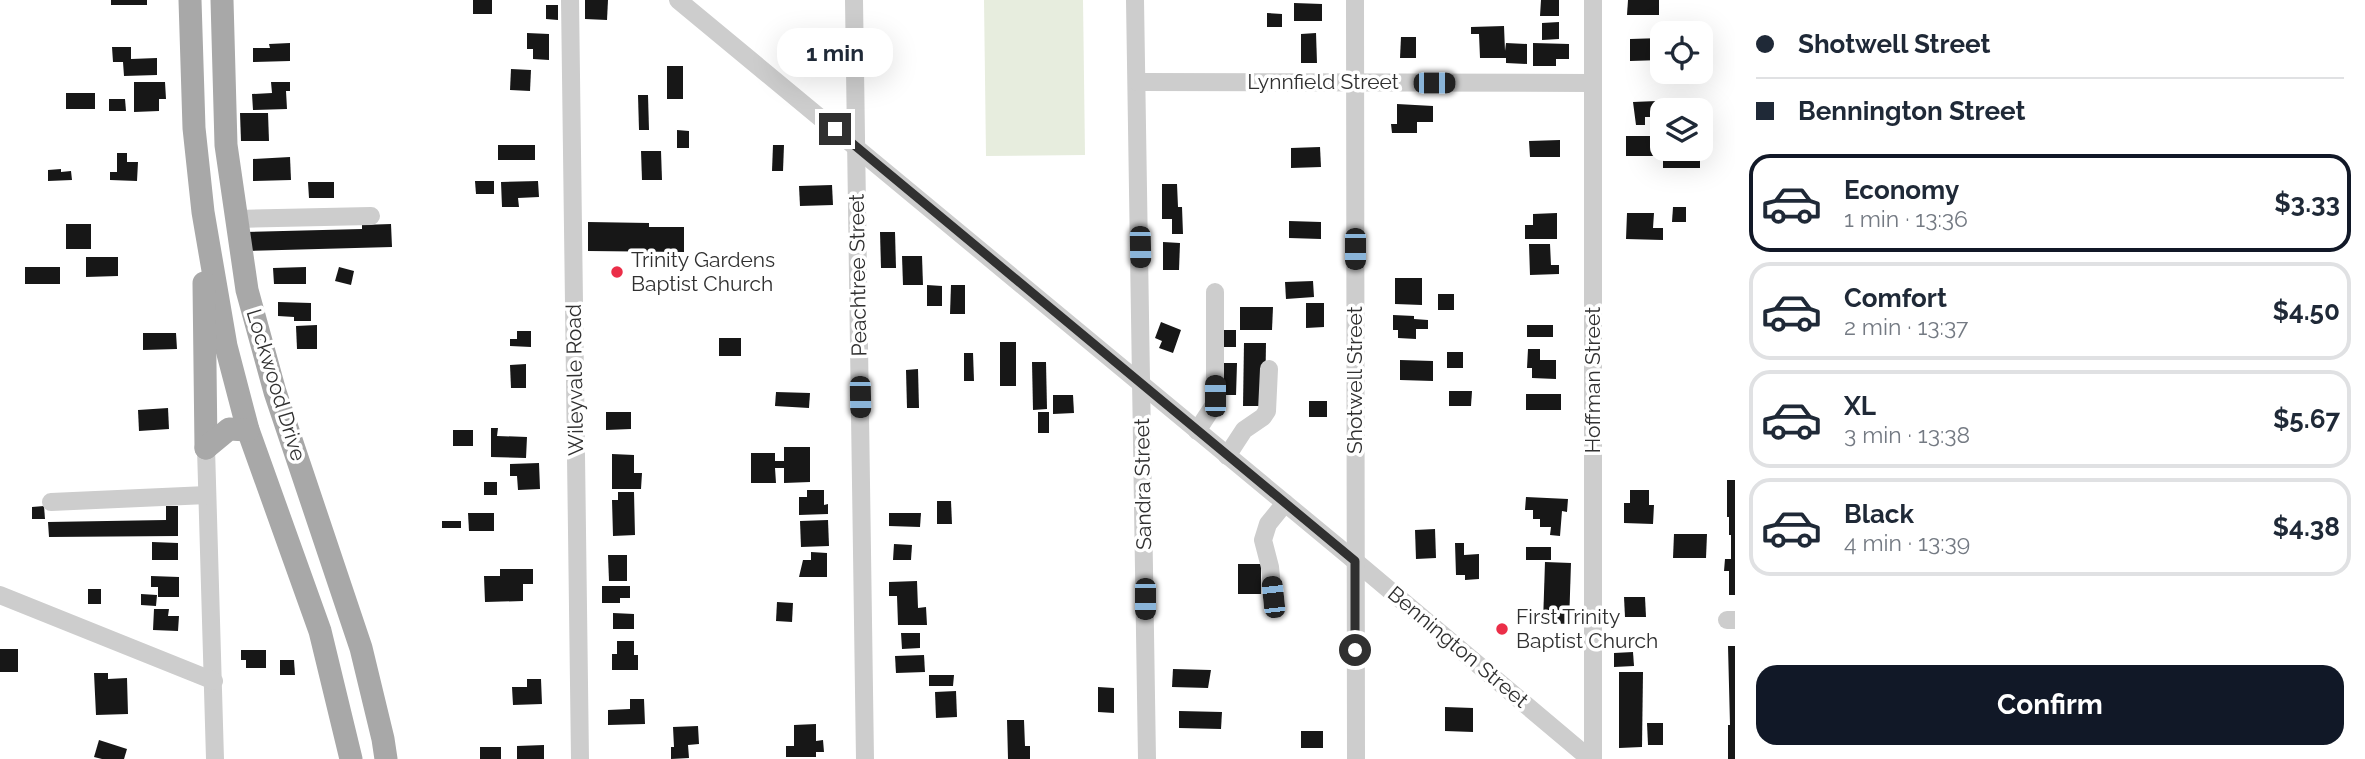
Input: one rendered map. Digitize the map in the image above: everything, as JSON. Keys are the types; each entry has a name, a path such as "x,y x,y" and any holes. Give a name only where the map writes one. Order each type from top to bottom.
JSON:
{"main road":[{"name":"Lockwood Drive","path":"190,0 194,128 203,212 230,360 248,430 320,631 351,759"},
{"name":"Lockwood Drive","path":"222,0 226,145 247,290 275,392 361,648 386,759"},
{"path":"203,212 206,448"},
{"path":"230,360 253,359 263,349"},
{"path":"206,448 229,429 248,430"}],"street":[{"name":"Wileyvale Road","path":"570,0 580,759"},
{"name":"Bennington Street","path":"678,0 1592,759"},
{"name":"Peachtree Street","path":"854,0 865,759"},
{"name":"Sandra Street","path":"1135,0 1147,759"},
{"name":"Shotwell Street","path":"1355,0 1356,759"},
{"name":"Hoffman Street","path":"1592,759 1593,0"},
{"name":"Lynnfield Street","path":"1137,82 1593,83"},
{"path":"237,219 371,216"},
{"path":"1197,431 1214,405 1215,292"},
{"path":"1227,456 1244,430 1267,411 1269,369"},
{"path":"206,448 215,759"},
{"path":"51,502 207,495"},
{"path":"1273,597 1270,567 1263,540 1268,524 1284,503"},
{"path":"0,595 214,681"}],"green space":[{"path":"984,0 1083,0 1085,155 986,156"}],"building":[{"path":"111,0 147,0 147,5 111,5"},
{"path":"473,0 492,0 492,14 473,14"},
{"path":"585,0 608,0 607,20 585,19"},
{"path":"1541,0 1559,0 1559,16 1540,16"},
{"path":"1628,0 1659,0 1659,15 1627,15"},
{"path":"1294,3 1322,4 1322,21 1294,21"},
{"path":"546,5 558,5 558,20 546,19"},
{"path":"1267,13 1282,14 1282,27 1267,27"},
{"path":"1559,22 1559,39 1542,40 1542,23"},
{"path":"1504,26 1505,51 1506,43 1527,44 1527,64 1506,63 1506,58 1480,58 1479,34 1471,34 1471,27"},
{"path":"527,33 549,34 549,60 533,59 533,49 527,49"},
{"path":"1316,33 1317,63 1301,63 1301,34"},
{"path":"1401,37 1416,37 1416,58 1400,58"},
{"path":"1650,38 1650,60 1630,61 1630,39"},
{"path":"290,43 290,61 253,62 253,48 270,48 269,44"},
{"path":"1533,43 1569,44 1569,59 1556,59 1556,66 1533,66"},
{"path":"112,47 131,47 131,59 157,58 157,75 124,76 123,62 113,62"},
{"path":"667,66 683,66 683,99 667,99"},
{"path":"511,69 531,70 530,91 510,90"},
{"path":"134,82 165,82 166,99 159,99 159,111 134,112"},
{"path":"271,82 290,82 290,91 286,91 287,109 253,110 252,94 272,93"},
{"path":"66,93 95,93 95,109 66,109"},
{"path":"638,95 648,95 649,130 639,130"},
{"path":"109,99 125,99 126,111 109,111"},
{"path":"1650,101 1650,117 1645,117 1645,125 1636,125 1633,102"},
{"path":"1397,104 1433,106 1433,122 1417,122 1417,133 1392,133 1391,124 1397,124"},
{"path":"240,113 268,113 269,141 241,141"},
{"path":"677,130 689,131 689,148 677,148"},
{"path":"1626,136 1650,136 1650,156 1626,156"},
{"path":"1560,140 1560,157 1530,157 1529,141"},
{"path":"498,145 535,145 535,160 498,160"},
{"path":"773,145 784,145 783,171 772,171"},
{"path":"1320,147 1321,167 1291,168 1291,148"},
{"path":"641,151 661,151 662,180 642,180"},
{"path":"117,153 127,153 127,162 138,162 137,181 110,180 110,172 117,172"},
{"path":"290,157 291,180 253,181 253,159"},
{"path":"1663,161 1700,161 1700,168 1663,168"},
{"path":"61,169 61,172 71,171 72,180 48,181 48,170"},
{"path":"475,181 494,181 494,194 476,194"},
{"path":"538,181 539,197 518,198 519,207 502,207 501,182"},
{"path":"308,182 334,182 334,198 309,198"},
{"path":"1162,184 1177,184 1178,207 1182,207 1183,234 1172,234 1172,219 1162,219"},
{"path":"832,185 833,205 800,206 799,186"},
{"path":"1673,207 1686,207 1686,222 1672,222"},
{"path":"1557,213 1557,239 1525,239 1525,225 1533,225 1533,214"},
{"path":"1627,213 1654,213 1653,228 1663,228 1663,240 1626,239"},
{"path":"1289,221 1321,222 1321,239 1289,238"},
{"path":"588,222 649,223 649,227 684,227 684,252 588,251"},
{"path":"66,224 91,224 91,249 66,249"},
{"path":"391,224 392,247 245,251 244,232 362,229 362,225"},
{"path":"880,232 895,232 896,268 881,268"},
{"path":"1163,242 1180,243 1179,270 1163,270"},
{"path":"1529,244 1550,244 1551,265 1559,265 1559,274 1530,275"},
{"path":"902,256 922,256 923,285 903,285"},
{"path":"86,257 118,257 118,276 86,277"},
{"path":"25,267 60,267 60,284 25,284"},
{"path":"306,267 306,284 274,284 273,268"},
{"path":"339,267 354,271 351,285 335,281"},
{"path":"1395,278 1422,278 1422,305 1395,304"},
{"path":"1313,281 1314,297 1286,299 1285,282"},
{"path":"927,285 942,286 942,306 927,306"},
{"path":"951,285 965,285 965,314 950,314"},
{"path":"1438,294 1454,294 1454,310 1438,310"},
{"path":"278,302 311,303 311,321 294,321 294,317 278,316"},
{"path":"1306,303 1324,303 1324,327 1306,328"},
{"path":"1240,307 1273,307 1272,330 1240,330"},
{"path":"1393,315 1428,320 1428,329 1416,329 1416,339 1398,338 1398,330 1393,330"},
{"path":"1161,322 1181,330 1173,353 1159,348 1162,341 1155,338"},
{"path":"317,325 317,349 297,349 296,326"},
{"path":"1527,325 1553,325 1553,337 1527,337"},
{"path":"1222,330 1236,330 1236,347 1222,347"},
{"path":"517,331 531,331 531,347 510,346 510,339 517,339"},
{"path":"143,333 176,333 177,349 143,350"},
{"path":"719,338 741,338 741,356 719,356"},
{"path":"1000,342 1016,342 1016,386 1000,386"},
{"path":"1244,343 1266,343 1265,406 1243,406"},
{"path":"1528,349 1540,349 1540,360 1556,360 1556,379 1532,378 1532,368 1527,368"},
{"path":"1447,352 1463,352 1463,368 1447,368"},
{"path":"964,353 973,353 974,381 964,381"},
{"path":"1400,360 1433,361 1433,381 1400,380"},
{"path":"1032,362 1046,362 1047,409 1033,410"},
{"path":"1220,363 1237,363 1236,395 1220,395"},
{"path":"526,364 526,388 511,388 510,365"},
{"path":"918,369 919,408 907,408 906,370"},
{"path":"1449,391 1472,391 1471,406 1449,406"},
{"path":"776,392 810,393 809,408 775,406"},
{"path":"1526,394 1561,394 1561,410 1526,410"},
{"path":"1053,395 1073,395 1074,413 1053,414"},
{"path":"1309,401 1327,401 1327,417 1309,417"},
{"path":"168,408 169,429 139,431 138,410"},
{"path":"606,412 631,412 631,429 606,430"},
{"path":"1038,412 1049,412 1049,433 1038,433"},
{"path":"491,428 498,428 497,436 527,437 526,458 491,457"},
{"path":"453,430 473,430 473,446 453,446"},
{"path":"784,447 810,447 810,482 784,483 784,468 775,468 776,483 751,483 751,453 775,453 775,461 784,461"},
{"path":"612,454 634,455 634,473 642,473 641,489 612,489"},
{"path":"539,463 540,489 518,490 517,476 510,476 510,464"},
{"path":"1727,480 1735,480 1735,595 1729,595 1729,571 1724,571 1725,559 1731,559"},
{"path":"484,482 497,482 497,495 484,495"},
{"path":"807,490 824,490 824,505 828,504 828,514 799,515 799,497 807,497"},
{"path":"1630,490 1649,490 1649,505 1654,505 1653,524 1624,523 1624,503 1630,503"},
{"path":"618,492 634,492 635,535 613,536 612,500 618,500"},
{"path":"1526,497 1568,499 1567,512 1562,511 1560,536 1550,535 1551,527 1540,527 1540,519 1533,519 1533,510 1525,510"},
{"path":"937,501 951,501 952,524 937,524"},
{"path":"44,506 45,519 32,519 32,507"},
{"path":"166,506 178,506 178,536 49,537 48,522 166,520"},
{"path":"468,513 494,513 494,531 469,531"},
{"path":"889,513 921,513 920,527 889,526"},
{"path":"828,520 829,546 801,547 800,521"},
{"path":"442,521 461,521 461,528 442,528"},
{"path":"1435,529 1436,558 1416,559 1415,530"},
{"path":"1674,534 1707,534 1706,558 1673,558"},
{"path":"152,542 178,543 178,560 152,560"},
{"path":"1455,543 1464,543 1464,555 1479,554 1479,579 1465,580 1465,575 1456,575"},
{"path":"894,544 912,545 911,560 893,560"},
{"path":"1526,547 1551,547 1551,560 1526,560"},
{"path":"811,552 827,553 827,577 799,577 803,560 811,560"},
{"path":"608,555 627,555 627,581 609,581"},
{"path":"1545,562 1571,563 1569,624 1543,623"},
{"path":"1238,564 1261,564 1261,594 1238,594"},
{"path":"500,569 533,569 533,584 523,584 523,601 485,602 484,576 500,576"},
{"path":"151,576 179,577 179,597 158,597 158,587 151,587"},
{"path":"917,581 918,608 926,607 927,625 898,625 897,596 889,596 889,582"},
{"path":"602,586 630,586 630,598 620,598 620,603 602,603"},
{"path":"88,589 101,589 101,604 88,604"},
{"path":"141,594 157,595 156,606 141,605"},
{"path":"1624,597 1645,597 1646,617 1625,617"},
{"path":"777,602 793,603 792,622 776,621"},
{"path":"154,609 169,609 168,616 179,616 178,631 153,630"},
{"path":"613,613 634,614 634,629 613,629"},
{"path":"901,633 920,633 920,648 902,649"},
{"path":"617,641 634,641 638,670 612,670 612,654 617,654"},
{"path":"1728,646 1735,646 1735,759 1728,759"},
{"path":"0,649 18,649 18,672 0,672"},
{"path":"241,650 266,650 266,668 246,668 246,660 241,660"},
{"path":"1633,652 1634,666 1614,667 1614,653"},
{"path":"924,655 925,672 896,673 895,656"},
{"path":"280,660 294,660 295,675 280,675"},
{"path":"1173,669 1211,670 1208,688 1172,687"},
{"path":"1619,672 1643,672 1642,747 1619,748"},
{"path":"94,673 108,673 108,679 127,678 128,714 96,715"},
{"path":"929,675 954,675 953,686 929,686"},
{"path":"527,679 541,679 542,704 513,705 512,687 527,687"},
{"path":"1098,687 1114,688 1114,713 1098,712"},
{"path":"956,691 957,717 936,718 935,692"},
{"path":"630,699 644,699 645,724 608,725 608,710 630,709"},
{"path":"1445,707 1473,708 1473,732 1445,731"},
{"path":"1179,711 1222,712 1221,729 1179,728"},
{"path":"1007,720 1024,720 1025,746 1030,746 1030,759 1008,759"},
{"path":"1647,723 1663,723 1663,745 1648,745"},
{"path":"816,724 816,741 823,740 824,752 816,752 816,757 786,757 786,746 794,746 794,725"},
{"path":"698,726 699,744 688,745 689,758 671,759 671,747 674,747 673,727"},
{"path":"1301,731 1323,731 1323,748 1301,748"},
{"path":"99,740 127,749 124,759 94,757"},
{"path":"544,745 544,759 517,759 517,746"},
{"path":"480,747 501,747 501,759 480,759"}],"place":[{"name":"Trinity Gardens Baptist Church","path":"617,272"},
{"name":"First Trinity Baptist Church","path":"1502,629"}],"route":[{"path":"835,129 1355,561 1355,650"}]}
